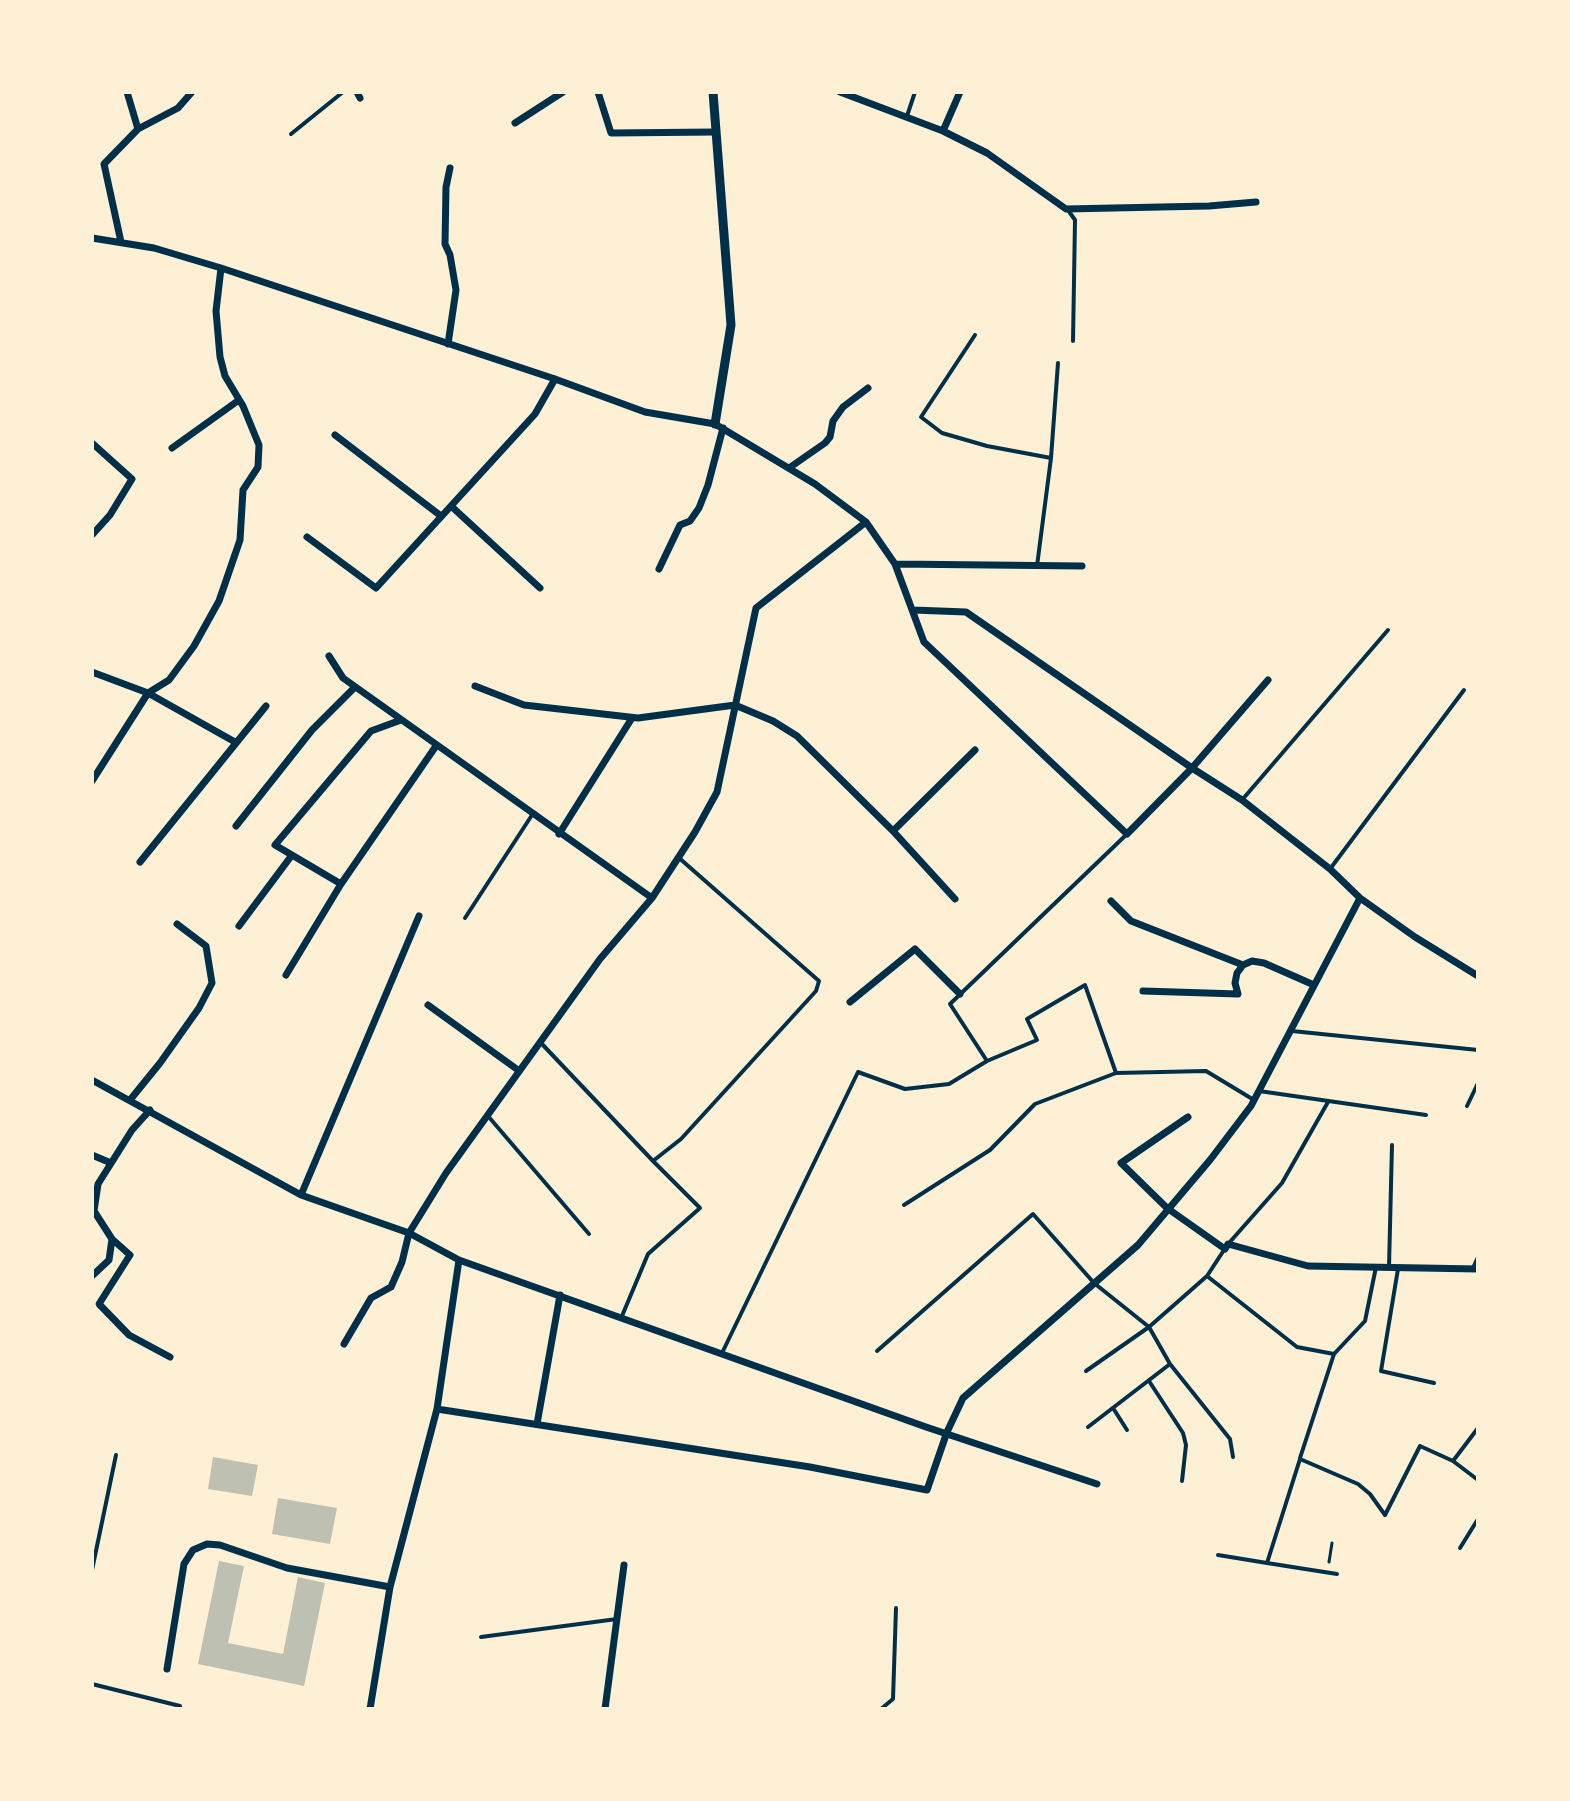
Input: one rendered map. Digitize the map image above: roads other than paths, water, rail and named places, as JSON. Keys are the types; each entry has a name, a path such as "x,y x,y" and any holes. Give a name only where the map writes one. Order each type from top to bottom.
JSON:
{"street":[{"path":"127,92 138,129"},
{"path":"121,242 104,164 138,129 178,108 192,92"},
{"path":"515,123 563,92"},
{"path":"598,92 611,133 716,132"},
{"path":"659,569 680,525 690,521 708,485 719,426 731,325 713,92"},
{"path":"840,92 943,131 987,153 1066,209 1256,202"},
{"path":"943,131 960,92"},
{"path":"448,344 456,290 445,244 446,187 450,168"},
{"path":"92,238 154,248 221,268 645,412 719,426 789,468 866,522 895,564 924,642 1127,834 1192,768 1268,680"},
{"path":"92,781 148,693 169,680 194,646 219,601 240,540 243,490 258,467 259,445 225,376 220,357 216,311 221,268"},
{"path":"307,537 376,588 535,414 555,379"},
{"path":"789,468 825,443 830,437 833,421 843,407 868,388"},
{"path":"172,448 239,400"},
{"path":"335,435 441,516"},
{"path":"92,443 132,479 110,515 92,535"},
{"path":"451,506 540,588"},
{"path":"344,1344 371,1298 391,1287 402,1262 409,1233 446,1173 600,959 652,898 717,792 756,608 866,522"},
{"path":"895,564 1082,566"},
{"path":"913,610 966,612 1242,800 1330,869 1360,898 1478,976"},
{"path":"329,656 343,678 355,687 652,898"},
{"path":"92,672 148,693 235,742"},
{"path":"475,686 524,705 632,718 735,705 773,721 797,736 893,831 955,899"},
{"path":"236,826 312,730 355,687"},
{"path":"140,862 266,706"},
{"path":"559,834 632,718"},
{"path":"341,884 275,845 371,731 401,720"},
{"path":"286,975 341,884 436,746"},
{"path":"893,831 975,750"},
{"path":"239,926 292,855"},
{"path":"437,1409 810,1467 927,1490 947,1432 963,1398 1138,1245 1210,1160 1254,1100 1360,898"},
{"path":"1111,901 1131,921 1243,965"},
{"path":"301,1195 419,916"},
{"path":"130,1100 199,1008 212,983 206,946 177,924"},
{"path":"850,1002 915,949 960,994"},
{"path":"1143,991 1238,994 1235,978 1243,965 1252,961 1314,985"},
{"path":"428,1005 518,1070"},
{"path":"92,1080 301,1195 409,1233 459,1260 1097,1484"},
{"path":"92,1192 132,1130 150,1110"},
{"path":"1188,1117 1121,1163 1167,1208 1226,1246 1308,1266 1476,1268"},
{"path":"92,1155 111,1163"},
{"path":"98,1184 94,1211 112,1239 130,1255 99,1304 129,1335 170,1357"},
{"path":"92,1276 109,1260 112,1239"},
{"path":"370,1709 390,1587 437,1409 459,1260"},
{"path":"537,1424 560,1295"},
{"path":"167,1669 184,1564 193,1550 207,1544 220,1545 287,1568 390,1587"},
{"path":"605,1709 624,1565"}],"lane":[{"path":"291,134 343,92"},
{"path":"907,117 915,92"},
{"path":"1066,209 1075,220 1073,341"},
{"path":"975,335 921,417 942,433 987,446 1051,458"},
{"path":"1037,566 1051,458 1058,363"},
{"path":"1242,800 1388,630"},
{"path":"1330,869 1464,690"},
{"path":"465,918 532,815"},
{"path":"987,1061 950,1004 1127,834"},
{"path":"653,1161 681,1139 816,991 819,981 678,857"},
{"path":"722,1353 858,1072 905,1089 949,1084 987,1061 1037,1040 1027,1019 1085,985 1116,1073"},
{"path":"1290,1031 1478,1050"},
{"path":"540,1041 700,1208 648,1254 622,1316"},
{"path":"904,1205 990,1150 1035,1104 1116,1073 1206,1071 1254,1100"},
{"path":"1467,1106 1478,1083"},
{"path":"1259,1091 1426,1115"},
{"path":"1086,1371 1149,1327 1207,1276 1226,1246 1282,1183 1328,1102"},
{"path":"487,1115 589,1234"},
{"path":"1392,1145 1394,1267 1381,1371 1434,1383"},
{"path":"877,1351 1033,1214 1094,1283 1149,1327 1170,1364 1230,1439 1233,1457"},
{"path":"1476,1268 1478,1257"},
{"path":"1267,1563 1334,1354 1365,1321 1376,1267"},
{"path":"1207,1276 1297,1347 1334,1354"},
{"path":"1088,1427 1170,1364"},
{"path":"1149,1381 1183,1433 1186,1445 1182,1481"},
{"path":"1113,1408 1127,1430"},
{"path":"1453,1461 1478,1428"},
{"path":"1300,1459 1358,1484 1370,1494 1385,1515 1420,1446 1453,1461 1478,1480"},
{"path":"92,1570 116,1455"},
{"path":"1460,1548 1478,1519"},
{"path":"1218,1555 1328,1569 1337,1574"},
{"path":"881,1709 893,1699 896,1608"},
{"path":"481,1637 617,1619"},
{"path":"92,1684 180,1706 180,1709"}]}
